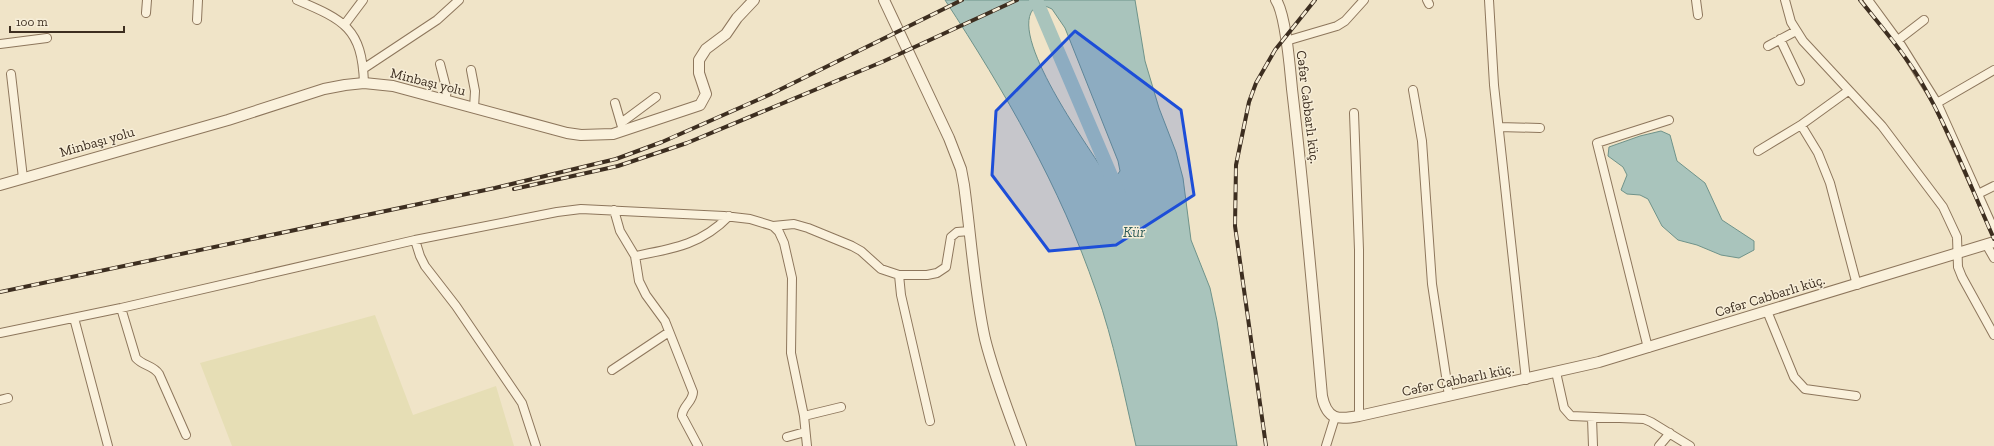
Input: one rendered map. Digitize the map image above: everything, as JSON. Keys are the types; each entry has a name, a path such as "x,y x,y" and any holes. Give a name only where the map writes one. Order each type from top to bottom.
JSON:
{"street":[{"path":"146,13 147,0"},
{"path":"197,20 198,0"},
{"path":"345,24 362,0"},
{"path":"363,69 437,20 459,0"},
{"name":"Minbaşı yolu","path":"0,185 228,120 324,89 364,83 393,86 581,135 601,136 622,127 700,105 706,94 699,73 699,60 706,49 726,34 737,18 754,0"},
{"path":"884,0 956,156 964,185 980,314 993,368 1021,446"},
{"name":"Cəfər Cabbarlı küç.","path":"1276,0 1280,10 1286,41 1303,177 1322,396 1326,410 1329,414 1335,417 1346,418 1359,416 1526,380 1648,348 1990,243"},
{"path":"1286,41 1337,26 1344,21 1364,0"},
{"path":"1489,0 1492,66 1526,380"},
{"path":"1696,0 1698,15"},
{"path":"1785,0 1796,31 1848,91 1898,145 1942,207 1954,230 1962,277 1994,335"},
{"path":"1868,0 1898,40 1937,103 1994,230"},
{"path":"302,1 345,24 356,42 363,69 364,83"},
{"path":"1898,40 1924,20"},
{"path":"1768,46 1796,31"},
{"path":"0,44 47,38"},
{"path":"1780,39 1800,81"},
{"path":"440,64 447,91 445,100"},
{"path":"471,70 475,91 474,108"},
{"path":"1937,103 1994,70"},
{"path":"11,74 23,178"},
{"path":"1413,90 1422,141 1432,284 1449,396"},
{"path":"1758,151 1802,125 1848,91"},
{"path":"615,103 622,127 656,97"},
{"path":"1354,114 1359,250 1359,416"},
{"path":"1648,348 1597,143 1669,120"},
{"path":"1802,125 1818,153 1830,183 1857,285"},
{"path":"1499,127 1540,128"},
{"path":"1978,194 1994,186"},
{"path":"0,333 121,308 415,240 557,212 581,209 729,216 750,219 773,226 794,224 852,246 881,269 898,275 927,275 937,273 946,267 951,236 957,232 970,230"},
{"path":"614,210 620,230 635,256 639,281 646,295 665,321 693,392 693,397 684,407 682,416 698,446"},
{"path":"635,256 680,247 700,240 718,227 729,216"},
{"path":"773,226 779,232 784,243 791,267 790,342 808,446"},
{"path":"415,240 425,266 456,306 522,403 536,446"},
{"path":"1990,243 1994,258"},
{"path":"898,275 901,295 930,421"},
{"path":"121,308 136,358 140,362 155,368 159,374 186,435"},
{"path":"1767,311 1794,377 1805,389 1856,396"},
{"path":"74,318 108,446"},
{"path":"612,370 669,332"},
{"path":"1556,372 1564,408 1567,413 1576,418 1644,420 1651,422 1690,446"},
{"path":"804,416 841,407"},
{"path":"1326,446 1335,417"},
{"path":"1592,418 1593,446"},
{"path":"787,437 806,432"},
{"path":"1659,446 1670,433"}],"highlighted area":[{"path":"1075,31 1181,110 1194,195 1116,245 1049,251 992,175 996,111"}],"shaded area":[{"path":"375,315 413,415 496,386 514,446 232,446 200,363"}],"water":[{"name":"Kür","path":"945,0 1135,0 1145,61 1159,108 1176,152 1183,178 1191,240 1210,288 1217,321 1237,446 1136,446 1108,329 1082,252 1066,214 1030,141 1010,105","holes":["1041,4 1052,9 1065,28 1118,161 1120,171 1114,179 1107,176 1080,135 1049,84 1037,57 1030,33 1030,15"]},
{"path":"1661,131 1670,135 1677,161 1705,183 1722,220 1754,241 1754,250 1739,258 1721,255 1697,245 1678,240 1662,226 1648,199 1640,195 1627,194 1621,190 1627,175 1623,167 1608,156 1609,147 1640,136"}],"waterway":[{"name":"Kür","path":"1036,0 1120,197"}],"railway":[{"path":"0,292 495,188 616,159 662,142 771,94 962,0"},
{"path":"514,189 618,166 687,143 882,62 1017,0"},
{"path":"1266,446 1235,226 1236,165 1249,102 1256,83 1275,50 1315,0"},
{"path":"1860,0 1891,38 1919,78 1930,97 1950,137 1994,239"}]}
